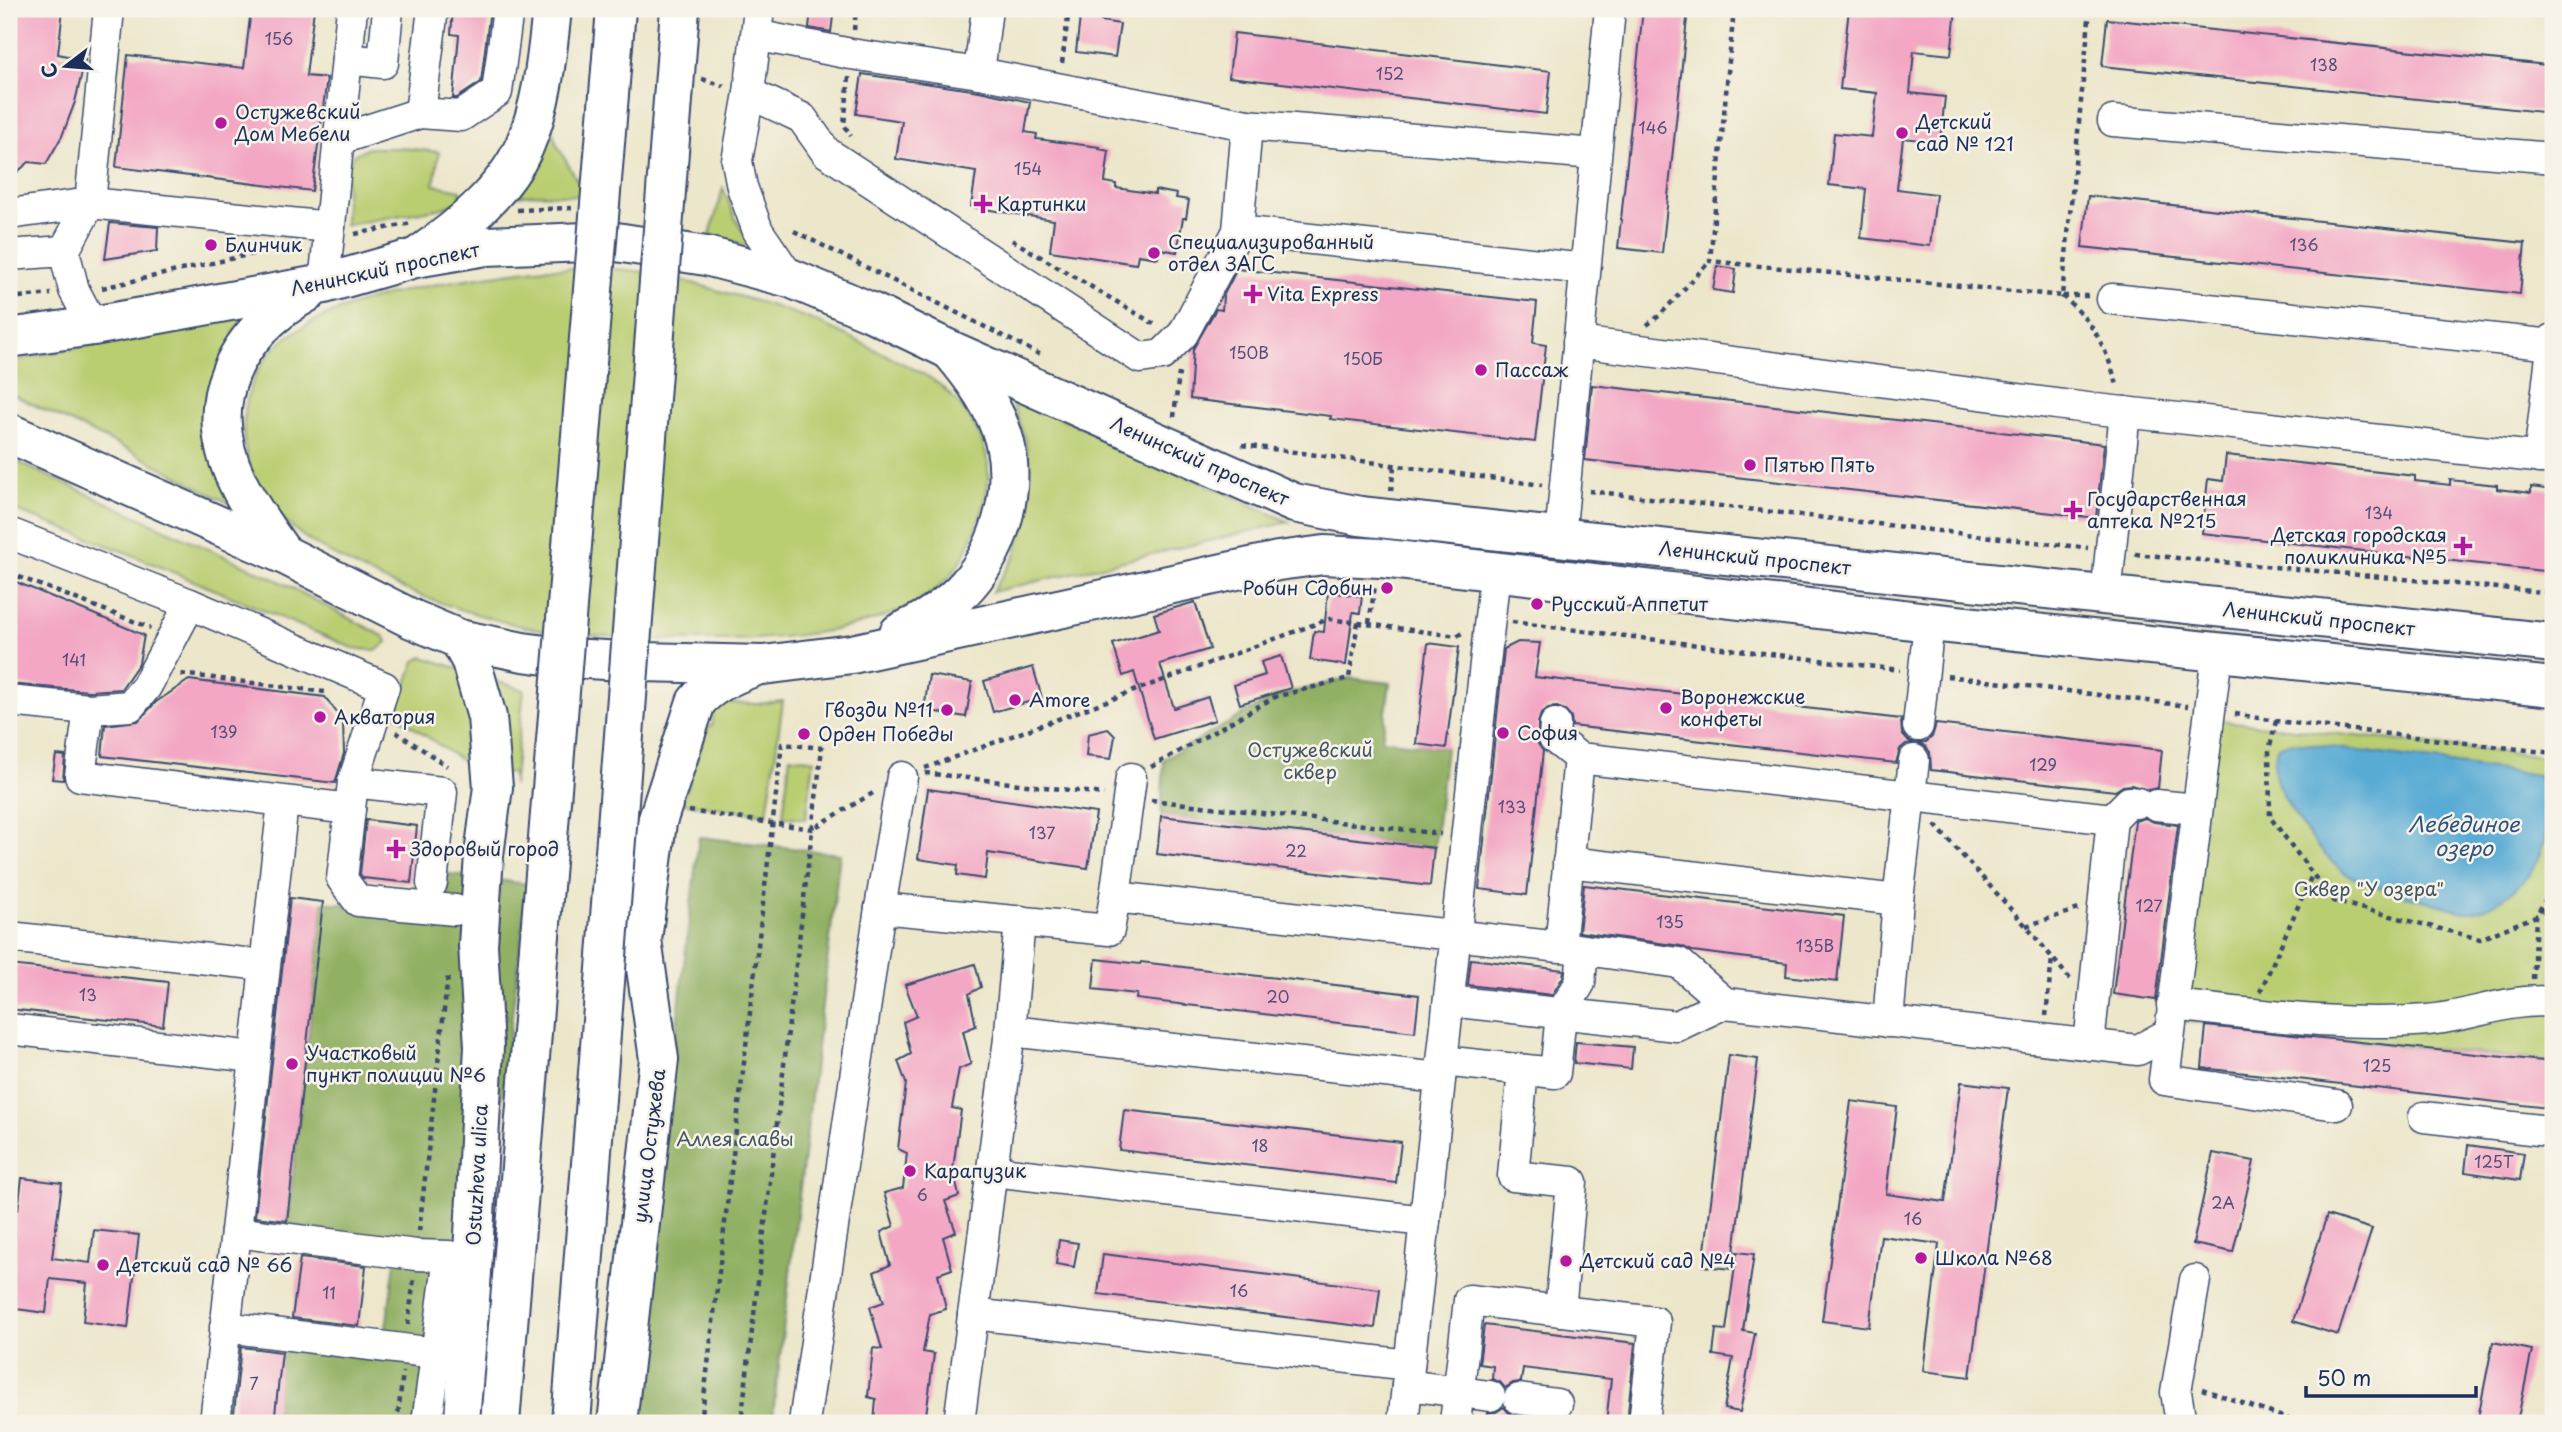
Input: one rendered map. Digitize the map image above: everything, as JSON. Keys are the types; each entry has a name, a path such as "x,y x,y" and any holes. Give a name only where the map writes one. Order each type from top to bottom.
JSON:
{"main road":[{"path":"415,258 451,233 502,182 524,148 538,105 552,9"},
{"path":"500,1423 616,9"},
{"path":"571,1423 680,9"},
{"name":"Ленинский проспект","path":"9,338 93,326 324,284 415,258 486,246 610,241 706,256 790,278 1294,503 1360,516 2553,643"},
{"path":"283,554 255,513 234,474 223,439 223,402 236,361 253,334 279,310 324,284"},
{"path":"852,654 918,625 964,589 979,573 1000,530 1008,482 1005,443 989,405 950,350"},
{"path":"9,433 283,554 412,619 459,639 568,658 762,665 852,654 1278,561 1324,555 1380,558 2217,654 2553,687"},
{"name":"Ostuzheva ulica","path":"459,639 471,661 487,717 493,787 484,855 478,945 484,1047 464,1423"},
{"name":"улица Остужева","path":"617,1423 659,1059 642,940 656,822 696,702 702,694 726,679 762,665"}],"street":[{"path":"93,326 74,290 64,251 90,203 109,9"},
{"path":"324,284 352,9"},
{"path":"347,59 383,62 388,9"},
{"path":"420,113 433,9"},
{"path":"340,139 420,113 461,116 497,92 508,9"},
{"path":"979,73 987,9"},
{"path":"1560,538 1591,344 1585,269 1609,9"},
{"path":"790,278 758,231 742,187 737,161 762,23 852,54 979,73 1247,125 1595,154"},
{"path":"749,93 802,118 826,152 1140,358 1162,355 1183,334 1238,231 1247,125"},
{"path":"2113,121 2553,158"},
{"path":"9,214 90,203 330,227"},
{"path":"1238,231 1585,269"},
{"path":"9,255 64,251"},
{"path":"2112,299 2553,345"},
{"path":"1591,344 2125,412 2546,459 2553,339"},
{"path":"2106,596 2125,412"},
{"path":"9,533 190,604 384,687 373,716 351,796 342,879 358,901 455,910"},
{"path":"1403,1423 1495,571"},
{"path":"9,701 89,709 130,706 146,687 190,604"},
{"path":"1918,726 1929,622"},
{"path":"2217,654 2164,1080 2337,1105"},
{"path":"89,709 80,776 283,802 442,792 432,883"},
{"path":"1555,724 1554,738 1579,758 1909,796 2135,809 2197,808"},
{"path":"1010,1031 1441,1069 1555,1073 1561,1014 1564,1004 1573,996 1580,983 1572,948 1568,862 1579,758"},
{"path":"1888,1022 1914,760"},
{"path":"804,1423 880,908 902,777"},
{"path":"880,908 1109,930 1130,787"},
{"path":"215,1423 263,965 283,802"},
{"path":"2089,1045 2104,901 2135,809"},
{"path":"1568,862 1898,900"},
{"path":"1115,897 1572,948 1679,963 1725,1003"},
{"path":"959,1423 1010,1031 1020,921"},
{"path":"9,937 263,965"},
{"path":"1449,1001 1677,1026 1725,1003 2138,1050 2170,1019 2250,1013 2322,1021 2428,1020 2542,1001"},
{"path":"9,1029 254,1057"},
{"path":"1523,1070 1513,1175 1572,1182 1560,1311"},
{"path":"2424,1117 2549,1131 2553,1127"},
{"path":"992,1171 1424,1221"},
{"path":"236,1232 416,1255 449,1256 427,1423"},
{"path":"2181,1423 2177,1381 2195,1280"},
{"path":"1455,1423 1469,1300 1656,1322 1644,1423"},
{"path":"974,1314 1408,1375 1459,1392 1557,1404"},
{"path":"225,1327 435,1353"}],"path":[{"path":"856,9 844,125 858,148"},
{"path":"1059,88 1069,9"},
{"path":"1591,344 1638,332 1659,316 1710,261 1734,9"},
{"path":"2062,296 2090,9"},
{"path":"2545,9 2553,11"},
{"path":"794,231 1051,360"},
{"path":"1002,234 1133,313 1155,325 1183,334 1174,421 1162,415"},
{"path":"1710,261 2062,296 2082,312 2099,336 2125,412"},
{"path":"1239,445 1566,488 2109,551 2553,593"},
{"path":"1389,500 1394,467"},
{"path":"1369,623 1374,590"},
{"path":"1466,837 1130,787 916,772 1329,619 1457,636 1490,619 2210,709 2276,721 2553,752"},
{"path":"1130,787 1275,697 1349,678 1358,622"},
{"path":"373,716 448,767"},
{"path":"2276,721 2269,751 2270,817 2333,901 2480,939 2536,916 2553,905"},
{"path":"701,1423 782,744 822,748 741,1423"},
{"path":"682,810 812,829 902,777"},
{"path":"1909,796 2026,926 2093,1006"},
{"path":"2250,1013 2312,874"},
{"path":"2542,1001 2536,916 2553,886"},
{"path":"2026,926 2104,901"},
{"path":"2043,1040 2052,957"},
{"path":"397,1423 449,965"},
{"path":"2177,1381 2300,1423"}],"green space":[{"path":"549,120 557,145 586,196 533,194 510,197"},
{"path":"368,148 439,152 434,185 461,190 461,201 443,208 345,225 347,164 355,154"},
{"path":"723,188 736,220 752,247 710,235"},
{"path":"545,268 649,273 764,304 831,328 935,381 956,400 974,426 988,466 987,491 981,516 966,551 943,583 909,606 867,622 819,632 721,640 580,635 535,629 494,619 412,592 334,555 297,532 285,521 257,483 246,453 244,437 250,388 261,365 277,346 302,328 332,313 367,301 442,283"},
{"path":"248,311 233,333 232,505 129,450 9,393 9,362"},
{"path":"1009,394 1289,522 992,592 1015,556 1030,499 1026,442"},
{"path":"9,458 277,580 385,637 387,642 376,651 353,648 125,552 9,508"},
{"path":"423,657 524,690 513,786 513,773 481,774 396,715 415,661"},
{"name":"Остужевский сквер","path":"1349,678 1390,683 1382,740 1446,748 1434,848 1161,816 1164,759 1275,697"},
{"path":"783,701 767,814 682,803 707,729 713,724 712,712 696,702 758,704"},
{"name":"Сквер \"У озера\"","path":"2214,720 2553,758 2553,1062 2181,1021"},
{"path":"790,756 814,760 806,819 783,816"},
{"name":"Аллея славы","path":"699,837 840,854 772,1423 630,1423"},
{"path":"441,873 528,884 462,1423 274,1423 282,1344 382,1357 398,1241 287,1226 323,902 436,913"}],"water":[{"name":"Лебединое озеро","path":"2293,742 2538,775 2546,791 2549,806 2544,840 2536,863 2527,877 2503,898 2484,908 2467,912 2383,889 2350,876 2329,859 2307,832 2276,779 2274,767 2277,747"}],"building":[{"path":"9,9 63,9 58,54 85,60 75,102 62,136 46,164 29,162 9,179"},
{"name":"Остужевский Дом Мебели","path":"251,9 314,9 306,76 327,78 312,191 116,167 128,55 244,68"},
{"path":"453,9 490,9 481,82 457,98 453,98 459,35 451,34"},
{"path":"811,9 834,9 831,32 809,28"},
{"path":"1081,9 1103,9 1101,21 1120,24 1115,57 1076,52"},
{"path":"1643,9 1688,9 1662,253 1618,248"},
{"path":"1849,9 1956,9 1951,55 1914,51 1910,93 1945,97 1940,142 1903,138 1897,189 1936,194 1930,246 1861,238 1866,189 1829,185 1834,133 1872,137 1877,93 1840,89"},
{"path":"2107,19 2547,65 2542,112 2102,66"},
{"path":"1234,33 1551,71 1546,114 1229,77"},
{"path":"862,74 979,91 1030,102 1025,132 1037,134 1036,139 1100,147 1099,149 1109,151 1105,182 1116,184 1116,188 1155,194 1155,190 1177,194 1176,198 1189,200 1177,252 1160,249 1158,258 1138,255 1136,264 1050,251 1054,220 971,207 976,172 896,159 902,121 856,114"},
{"path":"2088,196 2525,243 2520,294 2082,247"},
{"path":"110,223 158,227 157,251 105,259"},
{"path":"1717,266 1736,269 1733,293 1713,290"},
{"path":"1237,269 1537,302 1533,343 1546,345 1535,442 1330,419 1331,416 1190,399 1193,349 1216,309 1222,310 1223,296"},
{"path":"1592,385 2104,444 2096,518 1585,460"},
{"path":"2226,455 2415,476 2415,481 2450,485 2450,480 2497,485 2497,489 2531,493 2531,487 2553,490 2553,572 2202,533 2208,479 2223,481"},
{"path":"9,579 144,635 139,663 121,689 89,691 9,684"},
{"path":"1328,592 1362,596 1360,613 1353,612 1346,665 1310,660 1314,631 1324,632"},
{"path":"1195,602 1210,649 1160,664 1174,708 1208,697 1215,720 1154,739 1134,672 1123,676 1113,644 1159,630 1154,614"},
{"path":"1518,642 1540,643 1535,677 1901,719 1902,734 1914,743 1906,744 1900,749 1896,763 1572,726 1571,717 1565,710 1548,708 1541,714 1538,723 1538,744 1543,751 1527,895 1479,889 1504,649"},
{"path":"1428,643 1459,647 1446,748 1416,744"},
{"path":"1281,656 1291,688 1240,704 1234,685 1265,675 1261,662"},
{"path":"1033,667 1042,698 993,712 984,681"},
{"path":"929,675 972,682 966,717 924,710"},
{"path":"189,680 325,697 343,721 344,753 335,783 102,756 105,725 138,721 156,702"},
{"path":"1936,724 2162,750 2158,788 2148,790 2131,785 2115,791 1931,770 1930,752 1918,743 1926,742 1932,737"},
{"path":"1108,729 1115,736 1111,759 1086,756 1088,734"},
{"path":"56,755 65,756 63,780 52,779"},
{"path":"928,789 1096,813 1088,868 988,853 985,879 957,875 958,865 918,859"},
{"path":"1161,816 1434,848 1430,886 1157,854"},
{"path":"2145,818 2178,825 2156,1000 2113,994 2135,821"},
{"path":"366,820 417,826 411,883 363,878 360,874"},
{"path":"1584,885 1844,916 1837,982 1786,976 1787,963 1692,951 1681,946 1579,932"},
{"path":"290,898 323,902 287,1221 255,1217"},
{"path":"1096,959 1419,995 1415,1032 1136,999 1137,994 1093,989"},
{"path":"1471,959 1564,970 1563,977 1552,995 1468,985"},
{"path":"975,964 981,987 969,994 976,1026 963,1031 971,1064 959,1069 952,1108 961,1110 953,1169 959,1196 945,1201 956,1232 943,1237 952,1269 938,1274 946,1309 930,1314 923,1352 934,1354 925,1423 874,1423 876,1399 868,1397 873,1348 882,1349 870,1307 884,1302 874,1272 890,1265 881,1232 894,1226 884,1193 903,1188 907,1153 898,1149 906,1083 898,1061 911,1054 903,1022 917,1016 905,985"},
{"path":"9,965 168,982 163,1026 9,1009"},
{"path":"2206,1026 2553,1062 2548,1108 2202,1068"},
{"path":"1576,1042 1633,1047 1631,1069 1574,1063"},
{"path":"1729,1055 1758,1059 1732,1269 1703,1266"},
{"path":"1961,1082 2008,1088 1970,1377 1923,1371 1939,1244 1881,1236 1869,1327 1822,1321 1851,1101 1897,1107 1886,1194 1945,1202"},
{"path":"1124,1110 1401,1142 1396,1183 1119,1150"},
{"path":"2468,1145 2524,1153 2520,1180 2465,1172"},
{"path":"2213,1153 2254,1161 2233,1252 2193,1244"},
{"path":"22,1178 62,1183 52,1258 90,1263 94,1230 139,1235 128,1328 83,1322 87,1283 50,1279 46,1313 9,1308 15,1233 9,1232 9,1209 18,1210"},
{"path":"2327,1215 2372,1229 2338,1335 2293,1321"},
{"path":"1059,1240 1078,1243 1074,1267 1056,1264"},
{"path":"1737,1252 1754,1254 1743,1331 1755,1333 1740,1412 1724,1409 1733,1358 1713,1355 1716,1329 1726,1330"},
{"path":"1103,1254 1380,1289 1375,1328 1098,1294"},
{"path":"300,1258 366,1266 359,1326 292,1318"},
{"path":"1484,1325 1635,1343 1627,1423 1606,1423 1611,1379 1523,1368 1521,1382 1505,1388 1492,1379 1493,1366 1479,1364"},
{"path":"2493,1342 2532,1350 2517,1423 2477,1423"},
{"path":"241,1347 282,1352 274,1423 233,1423"},
{"path":"1504,1407 1517,1416 1516,1423 1486,1423 1488,1413"}],"place":[{"name":"Остужевский Дом Мебели","path":"221,123"},
{"name":"Детский сад № 121","path":"1902,133"},
{"name":"Картинки","path":"983,204"},
{"name":"Блинчик","path":"211,245"},
{"name":"Специализированный отдел ЗАГС","path":"1154,253"},
{"name":"Vita Express","path":"1253,294"},
{"name":"Пассаж","path":"1481,370"},
{"name":"Пятью Пять","path":"1750,465"},
{"name":"Государственная аптека №215","path":"2073,510"},
{"name":"Детская городская поликлиника №5","path":"2463,546"},
{"name":"Робин Сдобин","path":"1387,588"},
{"name":"Русский Аппетит","path":"1537,604"},
{"name":"Amore","path":"1015,700"},
{"name":"Воронежские конфеты","path":"1666,708"},
{"name":"Гвозди №11","path":"947,710"},
{"name":"Акватория","path":"320,717"},
{"name":"София","path":"1503,733"},
{"name":"Орден Победы","path":"804,734"},
{"name":"Здоровый город","path":"396,849"},
{"name":"Участковый пункт полиции №6","path":"292,1064"},
{"name":"Карапузик","path":"910,1171"},
{"name":"Школа №68","path":"1921,1258"},
{"name":"Детский сад №4","path":"1566,1261"},
{"name":"Детский сад № 66","path":"103,1265"}]}
